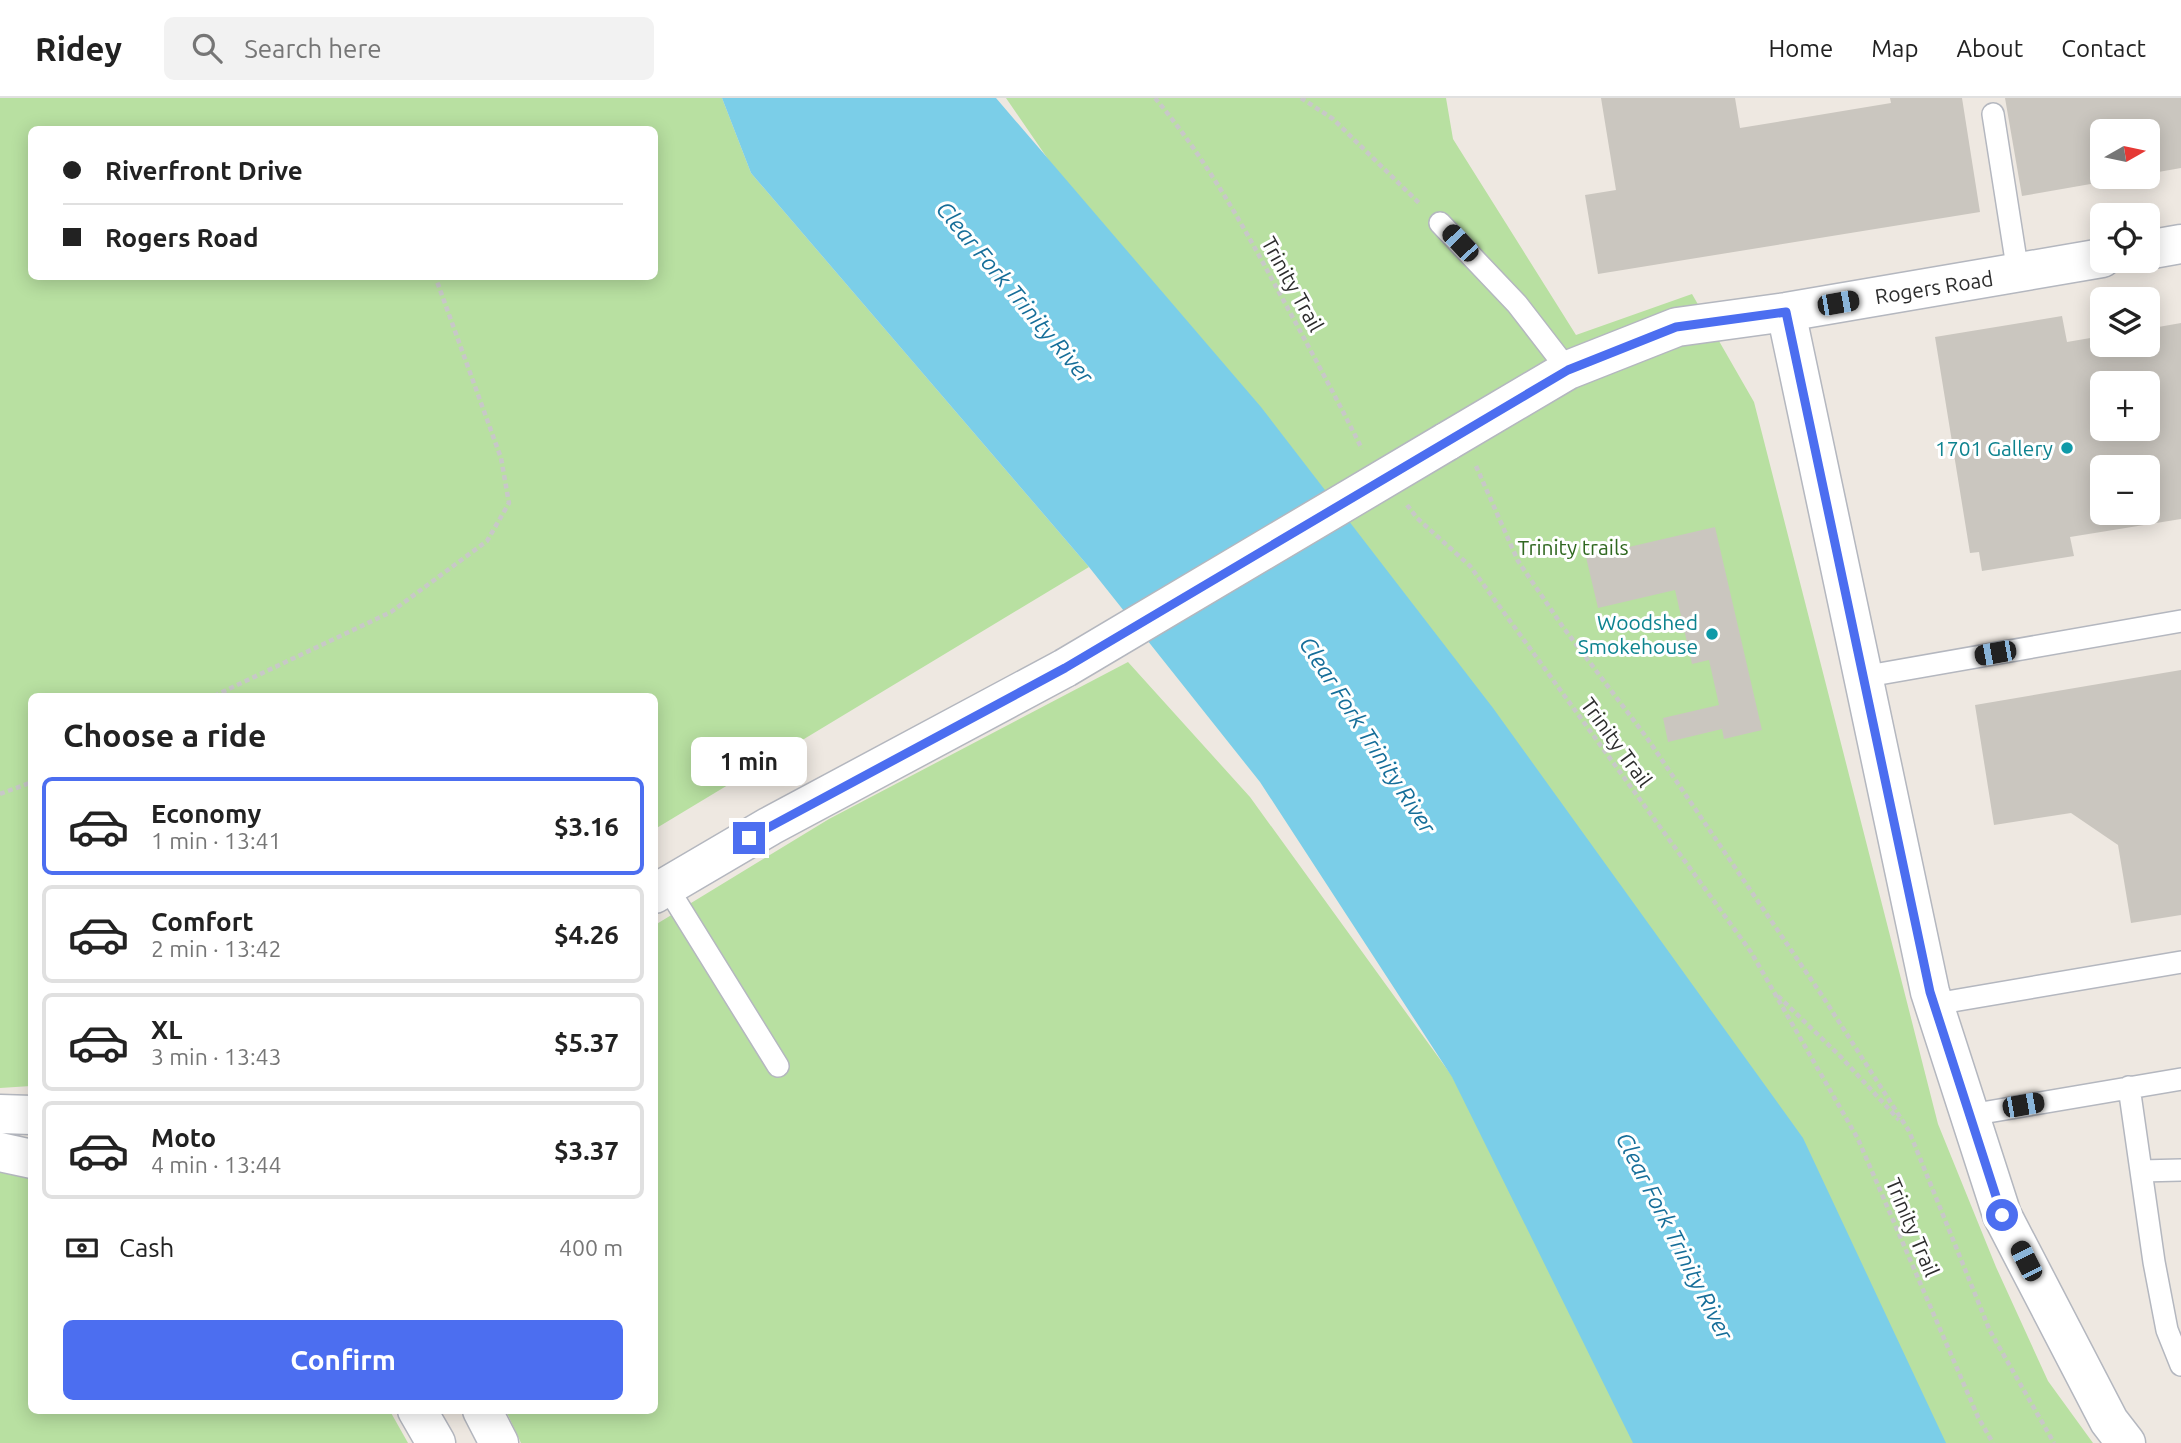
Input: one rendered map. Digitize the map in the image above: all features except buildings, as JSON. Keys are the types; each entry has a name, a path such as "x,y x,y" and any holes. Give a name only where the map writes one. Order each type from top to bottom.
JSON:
{"street":[{"path":"2160,248 2181,244"},
{"name":"Rogers Road","path":"661,890 770,826 1065,668 1568,370 1676,327 1786,312 2090,260"},
{"path":"1786,312 1862,677 1935,1004 2002,1215 2109,1421 2126,1443"},
{"path":"0,1114 28,1115"},
{"path":"0,1152 28,1158"},
{"path":"418,1414 436,1443"},
{"path":"484,1414 499,1443"}],"lane":[{"path":"1992,105 2018,273"},
{"path":"1440,223 1517,304 1568,370"},
{"path":"1862,677 2181,621"},
{"path":"661,890 778,1066"},
{"path":"1935,1004 2181,962"},
{"path":"1970,1115 2181,1079"},
{"path":"2129,1087 2164,1316 2180,1359"},
{"path":"2141,1171 2181,1170"}],"path":[{"name":"Trinity Trail","path":"1155,98 1181,128 1229,200 1363,451"},
{"path":"1301,98 1333,118 1440,223"},
{"path":"220,693 391,612 487,541 509,503 501,458 436,280"},
{"path":"1456,435 1477,471 1518,561 1647,738 1823,997 1909,1130 1990,1331 2054,1443"},
{"name":"Trinity Trail","path":"1401,499 1417,518 1469,566 1751,952 1858,1139 1978,1417 1993,1443"},
{"path":"0,794 28,784"},
{"path":"1774,992 1840,1056 1909,1130"}],"green space":[{"path":"0,98 722,98 751,173 1089,567 658,827 658,693 28,693 28,1086 0,1088"},
{"name":"Trinity trails","path":"1006,98 1446,98 1453,139 1576,335 1692,294 1754,402 1938,1124 1996,1267 2048,1381 2093,1443 1930,1443"},
{"path":"1128,662 1250,797 1452,1076 1642,1443 521,1443 507,1414 658,1414 658,923 829,819"},
{"path":"0,1172 28,1173 28,1414 392,1414 408,1443 0,1443"}],"water":[{"name":"Clear Fork Trinity River","path":"722,98 996,98 1261,407 1493,708 1803,1138 1946,1443 1633,1443 1452,1077 1260,782 1089,567 751,173"}],"place":[{"name":"1701 Gallery","path":"2067,448"},
{"name":"Woodshed Smokehouse","path":"1712,634"}],"route":[{"path":"749,838 1065,668 1568,370 1676,327 1786,312 1930,992 2002,1215"}]}
